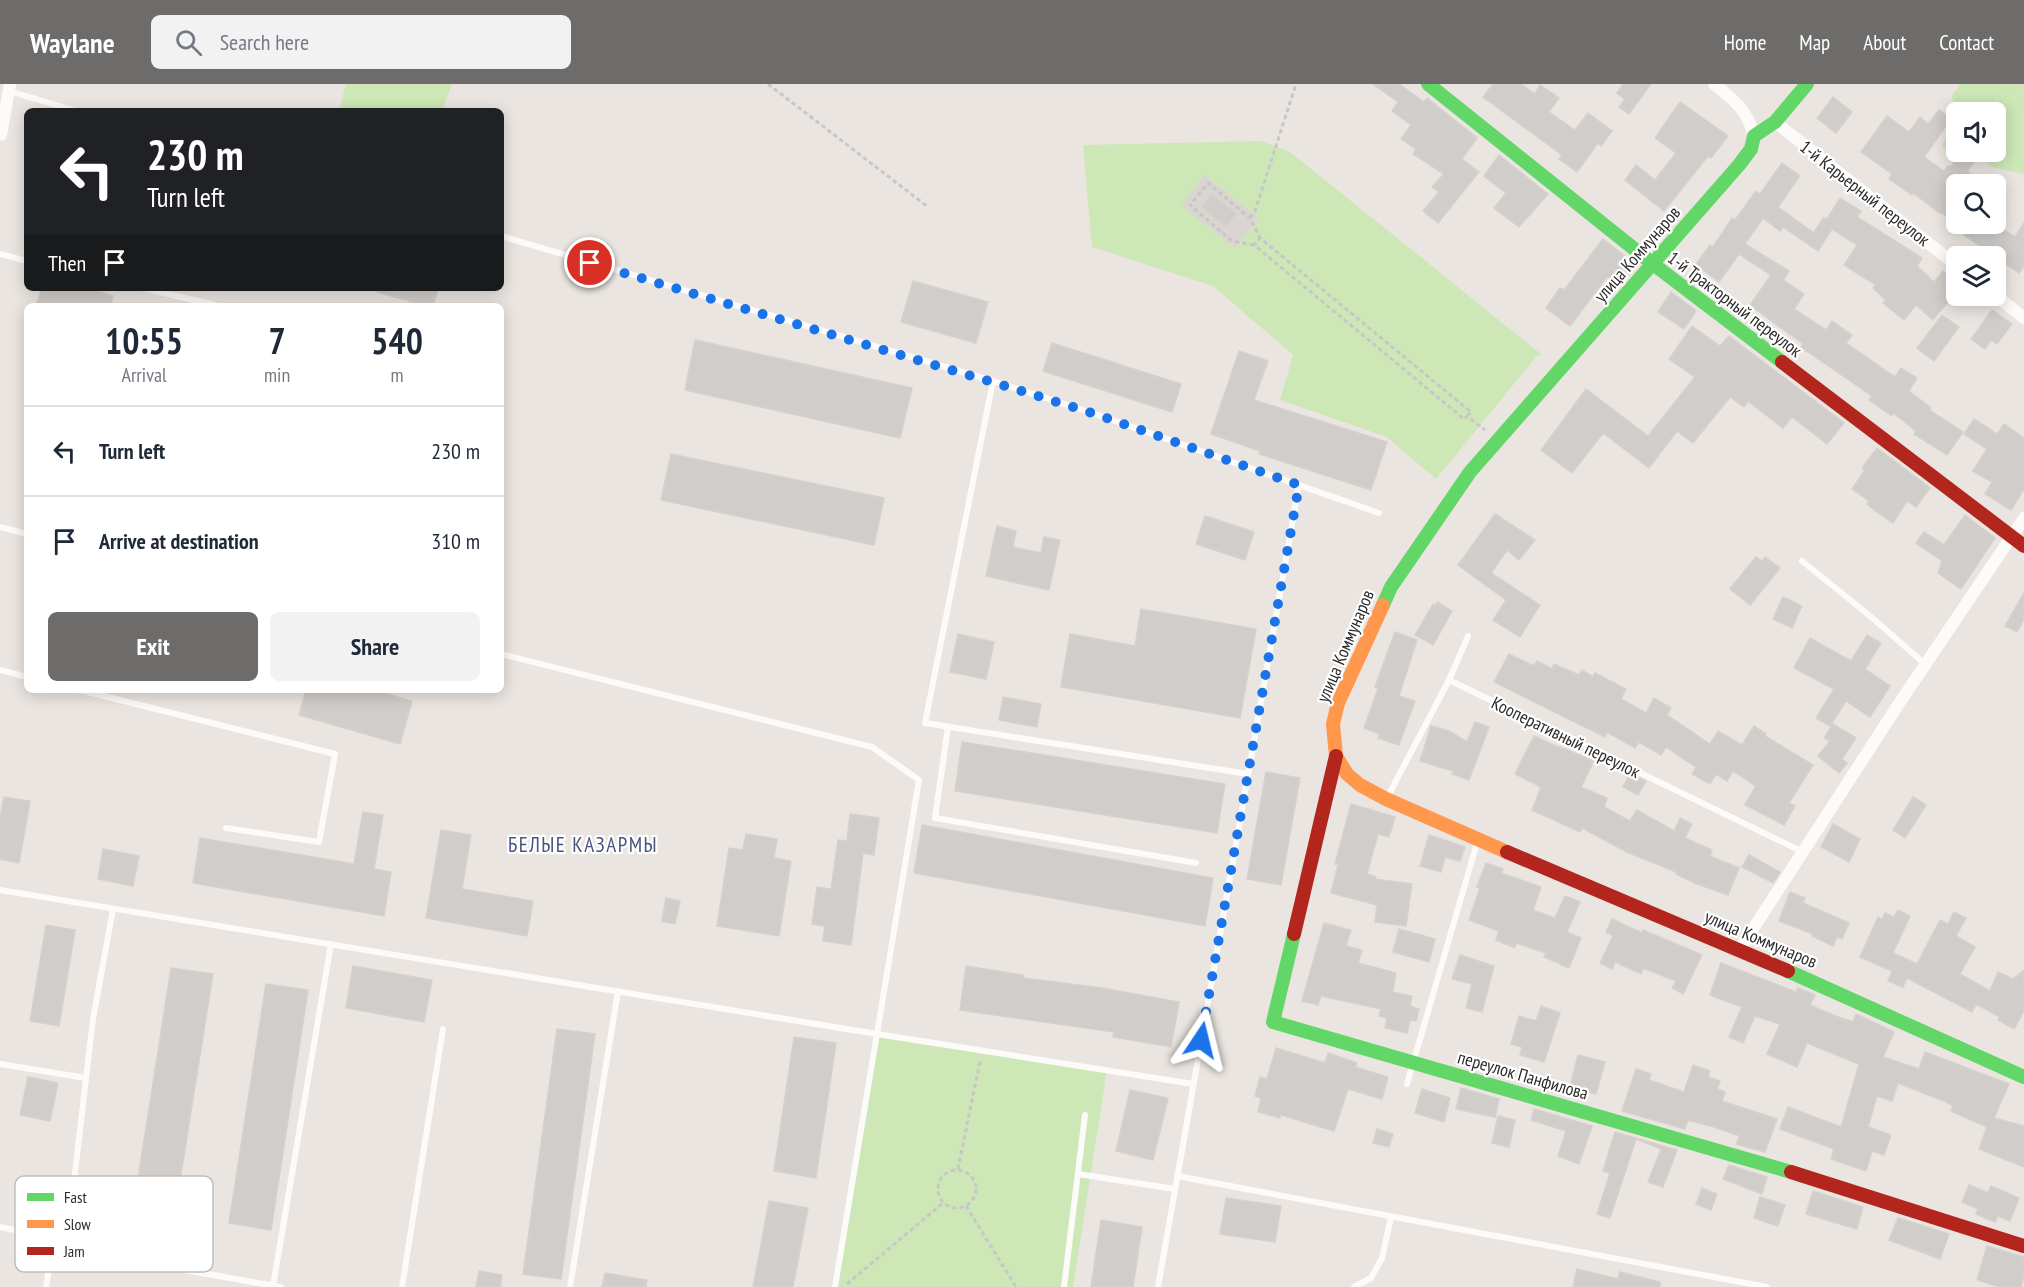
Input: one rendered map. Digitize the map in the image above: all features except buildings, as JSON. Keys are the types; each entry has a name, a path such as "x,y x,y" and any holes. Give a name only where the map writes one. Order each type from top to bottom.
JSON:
{"street":[{"name":"1-й Тракторный переулок","path":"1428,84 1653,264 2024,546"},
{"path":"1714,84 1742,107 1750,121 1754,136 1775,122 1807,84"},
{"path":"0,138 9,87"},
{"name":"1-й Карьерный переулок","path":"1775,122 1946,257"},
{"name":"улица Коммунаров","path":"1754,136 1751,150 1739,165 1470,472 1391,587 1338,703 1333,724 1336,756 1347,774 1386,800 1740,949 2024,1077"},
{"path":"2006,304 2024,318"},
{"path":"1740,949 1925,664 2024,518"},
{"name":"переулок Панфилова","path":"1336,756 1273,1022 1755,1161 2024,1246"}],"lane":[{"path":"9,87 68,108"},
{"path":"504,237 993,381 1092,413 1378,513"},
{"path":"0,254 24,260"},
{"path":"156,291 206,303"},
{"path":"993,381 925,723 1248,774"},
{"path":"1158,1287 1299,485"},
{"path":"0,527 24,533"},
{"path":"1802,561 1925,664"},
{"path":"1386,800 1449,680 1468,636"},
{"path":"504,655 872,747 919,780 835,1287"},
{"path":"0,670 24,676"},
{"name":"Кооперативный переулок","path":"1449,680 1804,852"},
{"path":"92,693 335,754 319,842 226,828"},
{"path":"948,727 935,818 1196,862"},
{"path":"1407,1084 1477,840"},
{"path":"0,890 1193,1084"},
{"path":"75,1176 93,1019 112,909"},
{"path":"273,1286 331,944"},
{"path":"570,1287 618,992"},
{"path":"402,1287 443,1029"},
{"path":"0,1064 86,1078"},
{"path":"1064,1287 1085,1115"},
{"path":"1078,1174 1175,1189"},
{"path":"1177,1176 1767,1287"},
{"path":"1354,1287 1371,1278 1382,1258 1391,1217"},
{"path":"0,1227 15,1230"},
{"path":"46,1287 48,1272"},
{"path":"195,1272 281,1287"}],"path":[{"path":"768,84 928,207"},
{"path":"1250,218 1256,211 1296,84"},
{"path":"1208,183 1250,218 1260,238 1471,412 1464,419 1254,245 1232,241 1190,205 1208,183"},
{"path":"1254,245 1260,238"},
{"path":"1467,416 1479,425"},
{"path":"958,1169 982,1051"},
{"path":"958,1169 970,1174 976,1185 975,1197 966,1206 954,1209 943,1203 939,1197 938,1184 946,1173 958,1169"},
{"path":"843,1287 943,1203"},
{"path":"966,1206 1016,1287"}],"green space":[{"path":"346,84 452,84 443,108 340,108"},
{"path":"1960,84 2024,84 2024,174 1992,167 1986,162 2006,162 2006,102 1953,102 1952,96"},
{"path":"1946,138 1946,149 1942,145"},
{"path":"1261,141 1290,152 1541,354 1536,357 1436,479 1387,437 1280,400 1293,355 1213,286 1092,247 1083,145","holes":["1206,176 1259,218 1235,248 1182,205"]},
{"path":"877,1034 1107,1070 1073,1287 835,1287"}],"shaded area":[{"path":"1205,175 1259,218 1235,248 1181,205","holes":["1212,194 1236,214 1226,226 1202,207"]}],"traffic: fast":[{"path":"1428,84 1653,264 1782,362"},
{"path":"1383,605 1391,587 1470,472 1739,165 1751,149 1754,136 1775,122 1807,84"},
{"path":"1294,934 1273,1022 1791,1172"},
{"path":"1788,971 2024,1077"}],"traffic: slow":[{"path":"1383,605 1338,703 1333,724 1336,756 1347,774 1360,785 1386,799 1507,852"}],"traffic: jam":[{"path":"1782,362 2024,546"},
{"path":"1294,934 1336,756"},
{"path":"1507,852 1788,971"},
{"path":"1791,1172 2024,1246"}],"district":[{"name":"БЕЛЫЕ КАЗАРМЫ","path":"583,844"}],"route":[{"path":"590,263 1092,413 1299,485 1201,1040"}]}
